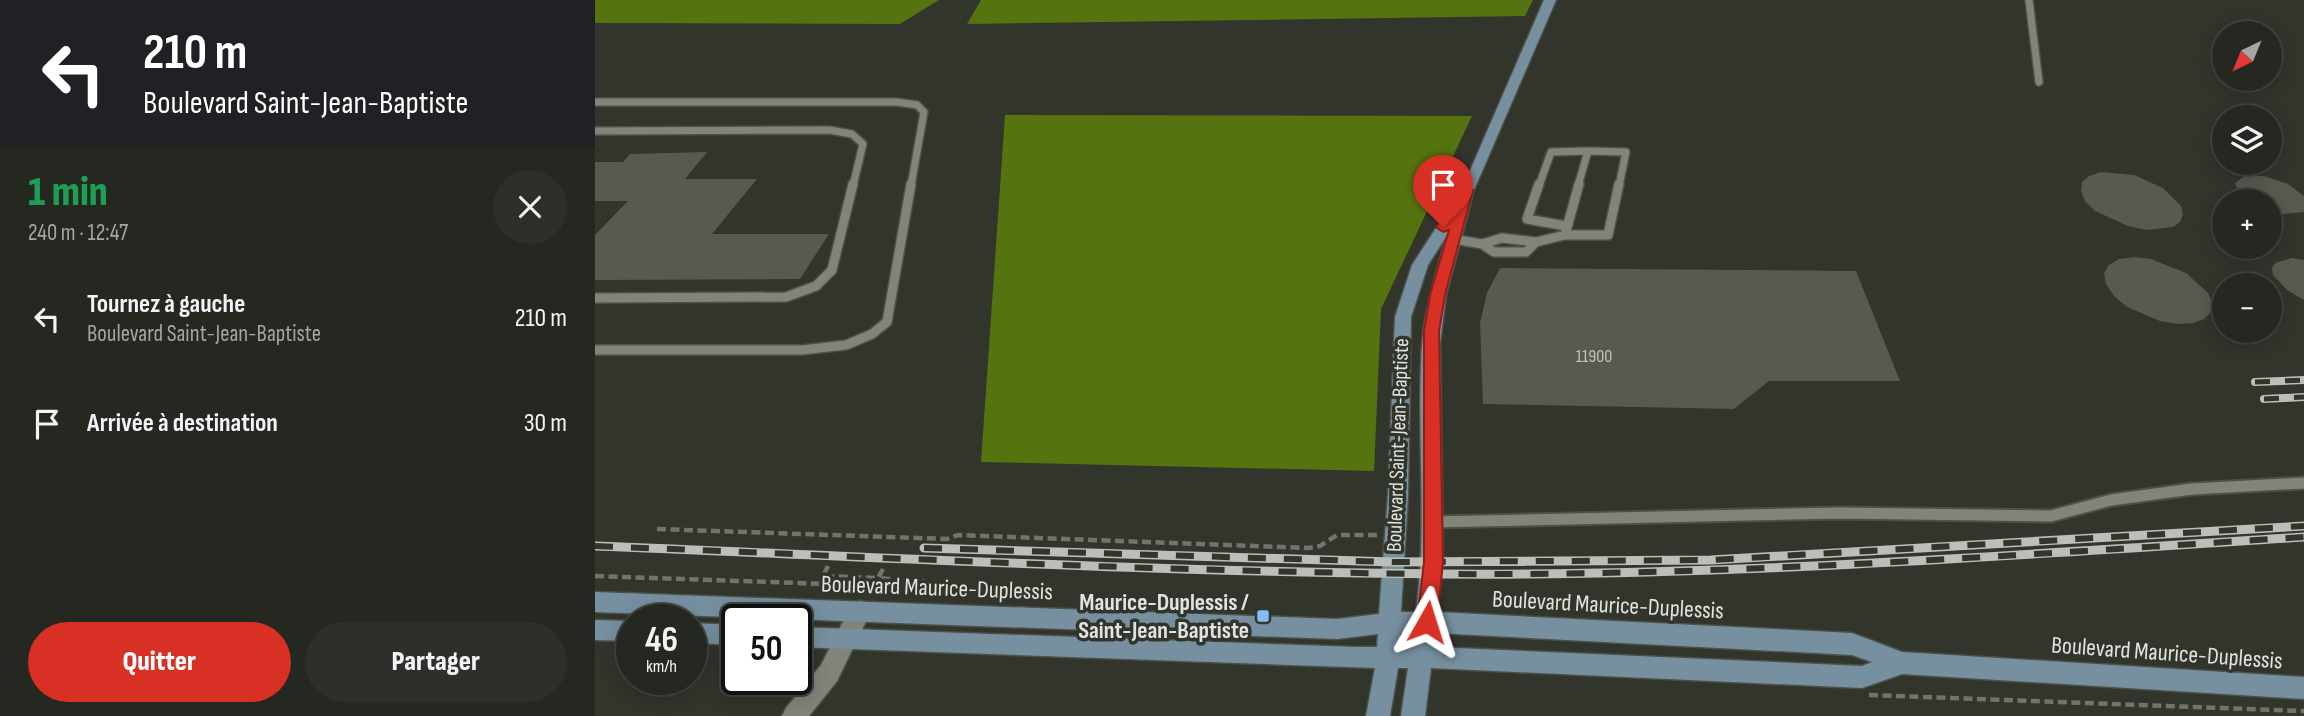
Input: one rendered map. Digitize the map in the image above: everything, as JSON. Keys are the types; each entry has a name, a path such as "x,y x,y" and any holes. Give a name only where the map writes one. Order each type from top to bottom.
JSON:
{"street":[{"name":"Boulevard Saint-Jean-Baptiste","path":"1413,716 1423,657 1433,562 1431,331 1438,295 1467,190 1550,0"},
{"name":"Boulevard Saint-Jean-Baptiste","path":"1378,716 1388,656 1399,464 1403,317 1420,265 1467,190"},
{"name":"Boulevard Maurice-Duplessis","path":"595,602 1337,629 1427,622 1853,644 1902,663 2304,688"},
{"path":"794,716 828,673 860,611"},
{"path":"595,630 616,631"},
{"name":"Boulevard Maurice-Duplessis","path":"812,638 1342,657 1423,657 1862,677 1902,663"}],"lane":[{"path":"2029,0 2039,82"},
{"path":"595,102 897,102 917,105 923,112 887,322 872,334 846,345 802,349 595,350"},
{"path":"595,131 829,130 852,134 863,144 832,271 816,286 786,297 762,299 595,298"},
{"path":"1566,231 1588,151"},
{"path":"1588,151 1626,152 1608,235 1566,231 1527,219 1551,152 1588,151"},
{"path":"1453,239 1482,244 1494,252 1525,252 1536,242 1566,231"},
{"path":"1432,522 1814,513 2051,516 2111,500 2192,489 2304,483"}],"path":[{"path":"657,529 947,539 958,535 1309,548 1320,546 1337,535 1386,536"},
{"path":"828,566 824,576 923,581 916,600"},
{"path":"878,578 883,569"},
{"path":"886,586 889,579"}],"green space":[{"path":"595,0 939,0 900,24 595,23"},
{"path":"981,0 1533,0 1525,16 967,24"},
{"path":"1005,115 1472,116 1381,309 1374,471 981,462"}],"building":[{"path":"707,152 685,179 757,179 712,234 829,234 800,279 595,280 595,235 628,201 595,201 595,162 623,162 630,154"},
{"path":"2101,172 2134,175 2163,188 2181,206 2183,214 2180,222 2173,227 2146,230 2128,226 2095,211 2085,201 2081,191 2082,182"},
{"path":"2245,176 2264,176 2288,184 2304,196 2304,212 2282,214 2282,189 2238,189 2235,183"},
{"path":"2292,258 2304,260 2304,300 2282,285 2282,273 2273,273 2275,263"},
{"path":"2119,259 2151,259 2186,273 2208,293 2212,303 2211,312 2204,319 2193,323 2177,324 2160,321 2127,307 2114,296 2106,284 2104,273 2109,265"},
{"path":"1500,268 1856,271 1900,381 1769,381 1734,409 1483,404 1480,323 1487,293"}],"railway":[{"path":"2255,382 2304,380"},
{"path":"2264,399 2304,397"},
{"path":"924,548 1393,562 1711,560 2304,526"},
{"path":"595,546 1233,570 1553,574 1875,563 2304,537"}],"place":[{"name":"Maurice-Duplessis / Saint-Jean-Baptiste","path":"1263,616"}],"route":[{"path":"1427,622 1433,562 1431,331 1438,295 1467,190 1443,227"}]}
